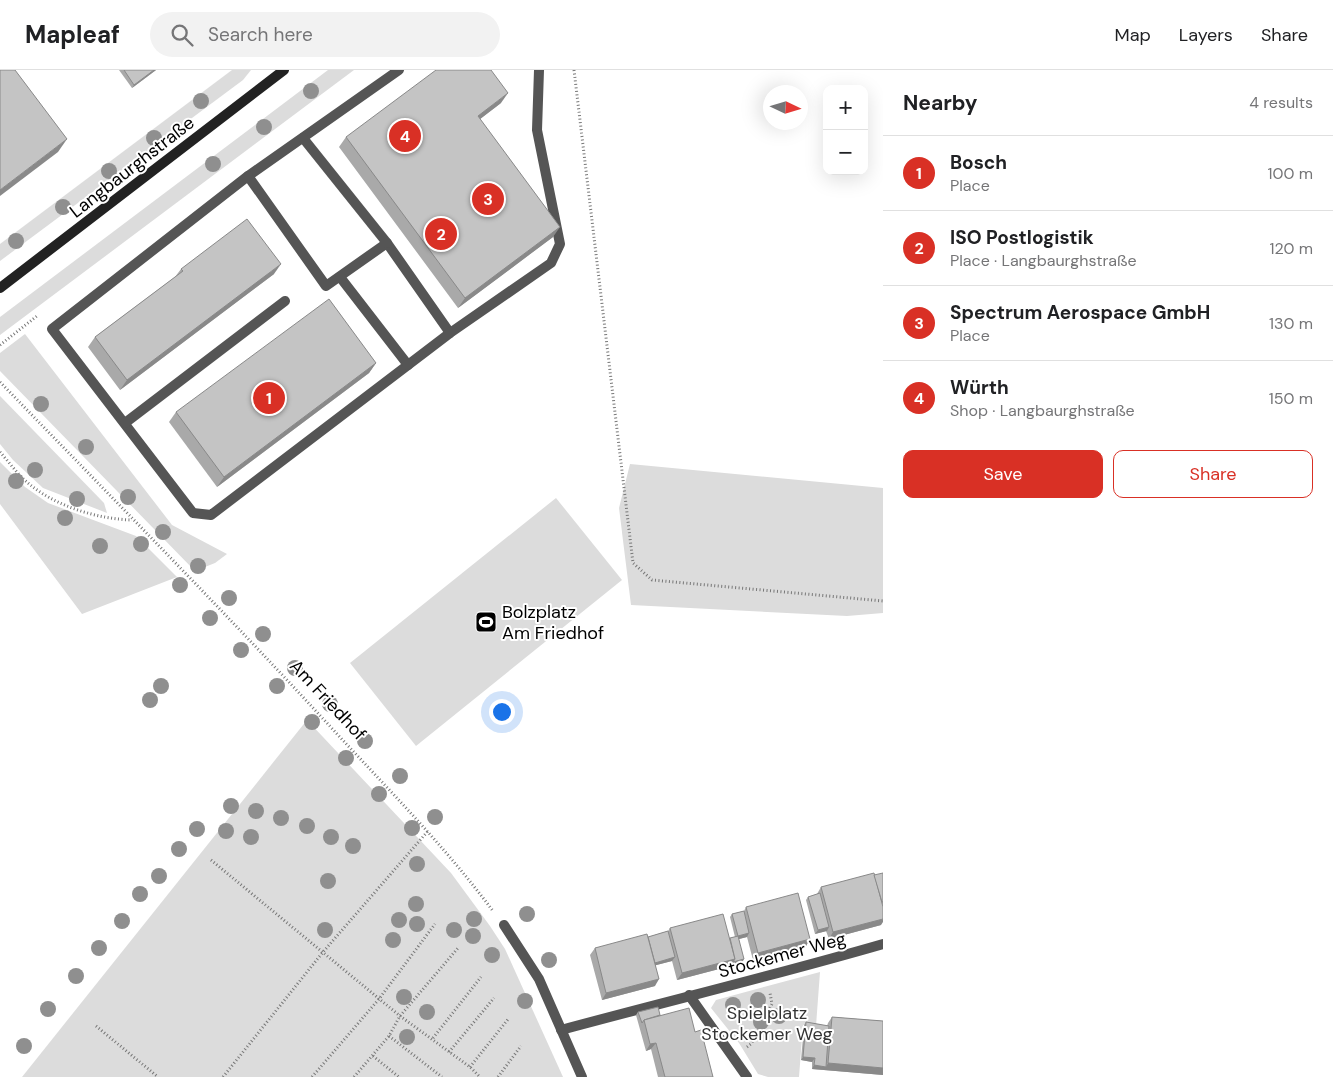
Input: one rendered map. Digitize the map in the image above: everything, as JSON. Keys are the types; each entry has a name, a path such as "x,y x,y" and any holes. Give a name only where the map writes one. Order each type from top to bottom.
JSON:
{"main road":[{"name":"Langbaurghstraße","path":"0,288 284,70"}],"street":[{"path":"399,70 248,176 52,329 193,513 211,515 450,333 551,263 560,244 537,130 539,70"},
{"path":"303,138 387,243 450,333"},
{"path":"248,176 326,286 387,243"},
{"path":"340,277 408,365"},
{"path":"125,424 285,301"},
{"path":"504,925 539,980 582,1077"},
{"name":"Stockemer Weg","path":"561,1030 689,995 766,978 883,944"},
{"path":"689,995 746,1077"}],"path":[{"path":"574,70 633,563 652,580 883,601"},
{"name":"Am Friedhof","path":"0,382 225,614 428,832 465,872 504,925"},
{"path":"0,452 28,483 49,497 106,519 132,520"},
{"path":"223,1077 323,952 428,832"},
{"path":"211,860 400,1016 432,1038 480,1077"},
{"path":"312,1077 379,999 435,924"},
{"path":"354,1077 389,1036 400,1016 458,948"},
{"path":"432,1038 481,977"},
{"path":"733,1056 751,1044 772,1004 766,978"},
{"path":"449,1052 494,998"},
{"path":"470,1067 509,1018"},
{"path":"96,1026 158,1077"},
{"path":"389,1036 442,1077"},
{"path":"498,1077 521,1046"},
{"path":"372,1056 399,1077"}],"green space":[{"path":"232,70 251,70 243,80 0,261 0,244"},
{"path":"328,70 354,70 0,335 0,317"},
{"path":"25,334 172,525 227,554 215,563 195,571 0,371 0,353"},
{"path":"0,396 104,503 107,513 43,488 13,460 0,444"},
{"path":"0,462 25,487 48,503 136,536 177,577 82,614 0,504"},
{"path":"630,464 883,488 883,613 847,616 631,605 619,508"},
{"name":"Bolzplatz Am Friedhof","path":"556,498 622,580 416,746 350,663"},
{"path":"307,720 451,873 490,926 505,949 563,1077 22,1077"},
{"name":"Spielplatz Stockemer Weg","path":"820,972 816,1026 803,1025 799,1077 768,1077 758,1074 739,1043 711,1008 716,1000"}],"building":[{"path":"0,70 15,70 67,139 0,190"},
{"path":"124,70 154,70 134,85"},
{"path":"436,70 491,70 508,93 478,116 560,227 465,298 346,137"},
{"path":"247,219 281,264 127,380 95,337 183,271 181,269"},
{"path":"329,299 376,363 224,477 176,412"},
{"path":"874,873 883,907 883,919 833,932 821,887"},
{"path":"883,873 883,902 882,902 874,875"},
{"path":"798,893 810,939 758,953 746,907"},
{"path":"820,893 829,927 818,930 808,897"},
{"path":"744,911 749,933 738,936 732,914"},
{"path":"723,914 735,959 682,973 670,928"},
{"path":"668,931 675,957 655,963 648,937"},
{"path":"647,934 659,979 606,993 595,948"},
{"path":"738,936 744,959 733,962 735,959 730,938"},
{"path":"658,1007 660,1015 644,1020 642,1023 638,1012"},
{"path":"689,1008 695,1032 701,1030 713,1077 665,1077 656,1043 650,1044 644,1020"},
{"path":"832,1017 883,1021 883,1068 828,1063"},
{"path":"806,1022 829,1026 826,1067 814,1065 815,1058 803,1057"}],"place":[{"name":"Würth","path":"405,136"},
{"name":"Spectrum Aerospace GmbH","path":"488,199"},
{"name":"ISO Postlogistik","path":"441,234"},
{"name":"Bosch","path":"269,398"},
{"name":"Bolzplatz Am Friedhof","path":"486,622"}]}
